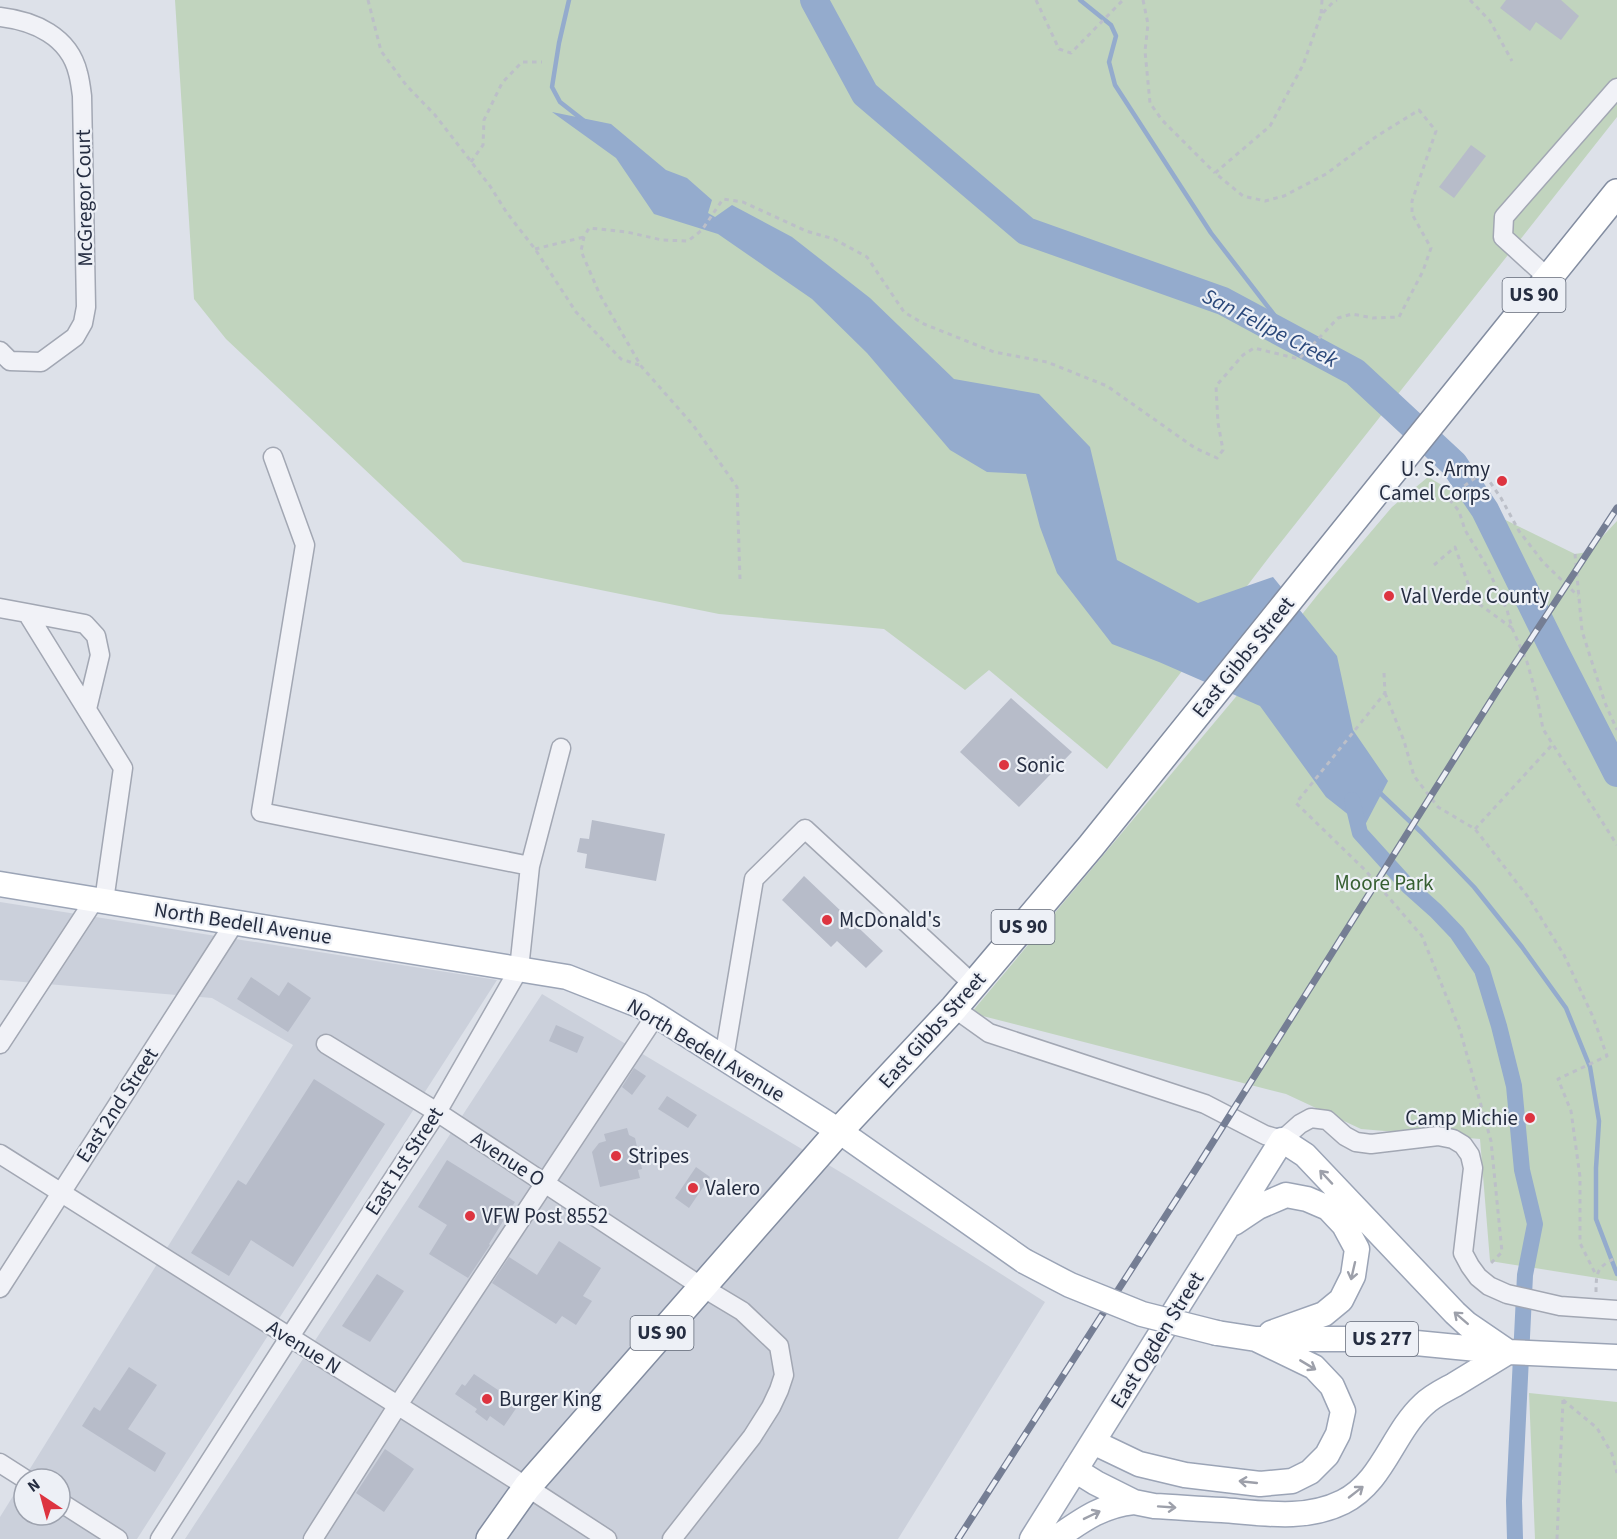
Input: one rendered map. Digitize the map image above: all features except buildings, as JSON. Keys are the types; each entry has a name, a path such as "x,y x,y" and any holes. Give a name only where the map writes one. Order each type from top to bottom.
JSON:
{"highway":[{"name":"US 90","path":"1548,278 1617,193"},
{"name":"East Gibbs Street","path":"490,1539 527,1487 839,1131 954,1008 1091,846 1548,278"}],"main road":[{"name":"North Bedell Avenue","path":"0,884 567,977 641,1006 656,1015 839,1131 1024,1261 1070,1286 1142,1314 1217,1333 1256,1339"},
{"name":"East Ogden Street","path":"1032,1539 1282,1140"},
{"path":"1055,1539 1087,1517 1117,1504 1134,1502 1178,1508 1295,1515 1322,1510 1343,1502 1375,1475 1398,1436 1424,1404 1439,1392 1508,1352 1455,1314 1305,1155 1282,1140"},
{"path":"1227,1227 1258,1207 1286,1195 1307,1199 1328,1208 1344,1225 1356,1248 1353,1276 1341,1299 1324,1314 1256,1339"},
{"path":"1093,1442 1139,1464 1185,1475 1260,1484 1292,1481 1310,1472 1327,1455 1338,1434 1343,1412 1332,1386 1314,1367 1256,1339"},
{"name":"US 277","path":"1256,1339 1375,1339 1508,1352 1617,1357"},
{"path":"1075,1470 1134,1502"}],"street":[{"name":"McGregor Court","path":"0,16 35,24 53,35 68,51 78,70 82,96 86,307 83,323 75,337 40,362 10,361 0,351"},
{"path":"1548,278 1503,237 1504,218 1617,88"},
{"path":"273,457 305,545 261,812 530,866"},
{"path":"0,608 85,624 96,636 100,655 87,709"},
{"path":"0,1044 100,900 123,768 27,613"},
{"name":"East 1st Street","path":"160,1539 437,1112 519,969 530,866 561,748"},
{"path":"724,1058 754,879 806,830 973,984"},
{"name":"East 2nd Street","path":"0,1288 235,922"},
{"path":"954,1008 989,1033 1205,1104 1265,1135 1282,1140 1300,1124 1311,1118 1327,1120 1345,1136 1356,1142 1371,1144 1438,1136 1453,1139 1463,1145 1470,1155 1473,1168 1463,1253 1478,1277 1489,1286 1507,1293 1560,1306 1617,1310"},
{"path":"313,1539 398,1405 656,1015"},
{"name":"Avenue O","path":"326,1044 437,1112 742,1311 779,1346 784,1375 771,1407 752,1437 672,1539"},
{"name":"Avenue N","path":"0,1154 607,1539"},
{"path":"72,1510 118,1539"}],"path":[{"path":"368,0 381,51 406,85 435,115 490,186 576,312 621,359 641,366"},
{"path":"1036,0 1059,49 1071,53 1123,0"},
{"path":"740,579 737,487 693,425 641,366 596,284 581,251 589,228 627,232 662,240 688,241 702,230 723,199 743,202 806,231 834,239 867,257 904,312 924,324 994,352 1047,362 1107,386 1195,448 1217,458 1224,450 1218,423 1216,386 1243,355 1254,348 1299,359 1338,318 1352,314 1373,318 1400,317 1423,271 1431,248 1412,214 1413,201 1436,131 1431,124 1419,110 1377,136 1326,174 1284,196 1265,201 1242,196 1215,173 1162,120 1150,103 1145,51 1148,24 1143,0"},
{"path":"1215,173 1270,126 1303,65 1321,15 1322,0"},
{"path":"1321,15 1337,0"},
{"path":"1470,0 1490,21 1512,61"},
{"path":"471,162 483,145 484,120 502,83 522,62 542,63"},
{"path":"535,249 584,237"},
{"path":"1578,596 1543,562 1519,531 1484,472 1448,498 1459,511 1465,530 1486,565 1507,610 1527,662 1544,729 1617,845"},
{"path":"1434,565 1455,547 1470,589 1479,604 1512,628"},
{"path":"1575,554 1582,631 1605,703 1617,730"},
{"path":"1384,673 1385,693 1404,741 1414,776 1438,807 1475,830 1528,897 1564,955 1593,1017 1607,1056 1558,1079 1570,1110 1580,1177 1580,1243 1596,1275 1596,1298 1592,1308"},
{"path":"1385,693 1296,803 1365,870 1422,936 1460,1030 1491,1141 1502,1252 1478,1277"},
{"path":"1475,830 1552,745"},
{"path":"1596,1275 1604,1264 1617,1257"},
{"path":"1557,1539 1563,1400 1598,1428 1612,1454 1617,1473"}],"shaded area":[{"path":"0,902 497,980 137,1539 0,1539 0,1517 12,1498 12,1527 72,1527 72,1467 31,1467 293,1045 212,998 0,980"},
{"path":"542,994 852,1179 1045,1302 898,1539 185,1539"}],"green space":[{"path":"175,0 1617,0 1617,117 1270,556 1107,769 989,670 965,690 884,629 719,614 463,562 226,339 194,299"},
{"name":"Moore Park","path":"1428,477 1485,510 1575,554 1588,552 1617,521 1617,1281 1490,1261 1480,1139 1361,1129 1286,1094 971,1013 1392,507"},
{"path":"1529,1393 1617,1402 1617,1539 1535,1539"}],"water":[{"path":"552,112 611,124 666,170 687,178 712,200 708,213 715,217 732,205 792,237 870,298 954,379 1039,394 1090,447 1117,560 1198,603 1273,577 1337,656 1353,730 1388,781 1364,827 1326,797 1260,706 1112,644 1057,573 1040,527 1026,474 987,472 950,450 867,353 812,299 718,234 654,214 616,158"}],"waterway":[{"path":"569,0 552,87 560,102 583,120"},
{"name":"San Felipe Creek","path":"814,0 865,94 1026,231 1223,301 1355,372 1454,464 1485,510 1617,773"},
{"path":"1080,0 1111,25 1116,36 1109,62 1115,85 1211,233 1292,338"},
{"path":"1379,792 1474,887 1522,947 1566,1008 1590,1067 1599,1121 1596,1219 1617,1274"},
{"path":"1352,800 1360,833 1408,886 1457,933 1482,970 1514,1086 1522,1170 1535,1224 1525,1275 1514,1501 1515,1539"}],"railway":[{"path":"958,1539 1201,1161 1502,683 1617,508"}],"place":[{"name":"U. S. Army Camel Corps","path":"1502,481"},
{"name":"Val Verde County","path":"1389,596"},
{"name":"Sonic","path":"1004,765"},
{"name":"McDonald's","path":"827,920"},
{"name":"Camp Michie","path":"1530,1118"},
{"name":"Stripes","path":"616,1156"},
{"name":"Valero","path":"693,1188"},
{"name":"VFW Post 8552","path":"470,1216"},
{"name":"Burger King","path":"487,1399"}]}
